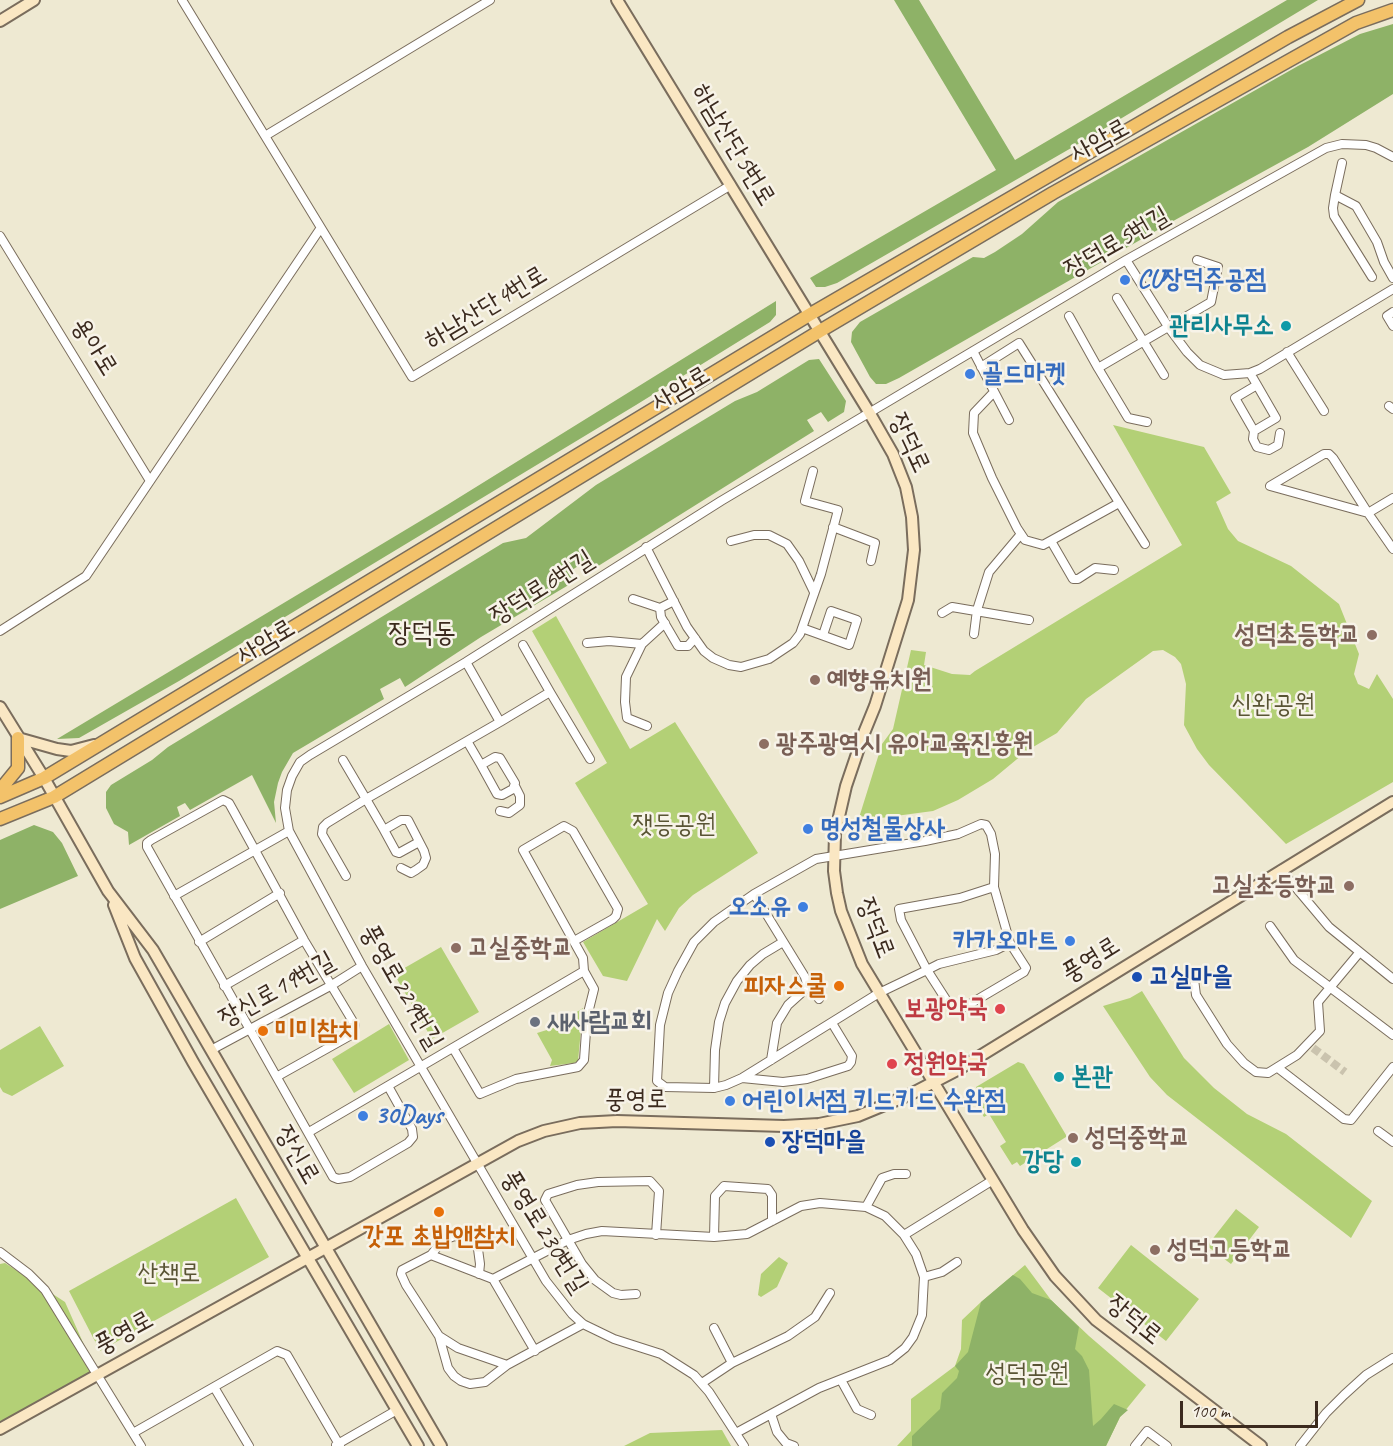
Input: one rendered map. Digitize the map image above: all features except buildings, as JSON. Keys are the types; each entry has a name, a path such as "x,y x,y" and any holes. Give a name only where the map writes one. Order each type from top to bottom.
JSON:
{"main road":[{"path":"0,21 34,0"},
{"name":"하남산단5번로","path":"617,0 809,315"},
{"name":"사암로","path":"0,797 44,778 104,743 809,315 1287,37 1358,0"},
{"name":"사암로","path":"0,819 54,797 1053,193 1356,23 1393,10"},
{"name":"장덕로","path":"809,315 893,454 906,487 913,530 913,564 903,621 876,706 846,786 835,834 834,871 841,911 862,964 1023,1230 1055,1276 1096,1320 1261,1446"},
{"path":"0,707 44,778"},
{"path":"18,738 57,749 71,750 104,743"},
{"path":"0,790 18,768 18,738"},
{"name":"장신로","path":"44,778 108,891 153,950 441,1446"},
{"name":"풍영로","path":"0,1429 518,1140 544,1131 580,1123 659,1122 784,1126 819,1124 858,1116 934,1083 1393,802"},
{"name":"장신로","path":"108,891 135,958 193,1062 418,1446"}],"street":[{"name":"하남산단4번로","path":"182,0 412,377 731,185"},
{"path":"265,136 490,0"},
{"name":"장덕로5번길","path":"869,412 1126,260 1326,148 1342,144 1366,145 1393,157"},
{"path":"1342,163 1333,208 1334,216 1372,278"},
{"path":"1335,195 1353,202 1356,206 1377,242 1393,278"},
{"path":"0,631 86,576 320,229"},
{"name":"용아로","path":"0,236 150,481"},
{"path":"1126,260 1184,349 1200,365 1224,375 1250,373 1393,289"},
{"path":"1098,368 1211,302 1218,267 1197,260"},
{"path":"1117,298 1164,375"},
{"path":"1393,312 1387,316 1393,326"},
{"path":"1069,316 1128,418 1147,422"},
{"path":"981,368 1019,343 1145,544"},
{"path":"973,351 1009,420"},
{"path":"1287,352 1324,411"},
{"path":"1250,373 1276,418 1254,431"},
{"path":"1257,385 1234,398 1254,431 1253,439 1257,447 1269,450 1278,445 1280,433"},
{"path":"994,392 974,413 973,433 992,478 1026,540 1043,545 1051,542 1119,503"},
{"name":"장덕로6번길","path":"289,831 285,808 287,790 300,762 466,662 646,547 869,412"},
{"path":"1393,498 1368,513 1270,486 1324,454 1329,454 1368,513 1393,549"},
{"path":"646,547 674,601 704,651 729,665 741,667 761,663 781,653 793,643 802,628 838,510 805,501 813,471"},
{"path":"833,527 875,543 871,561"},
{"path":"974,634 977,610 989,572 1021,534"},
{"path":"730,541 754,535 769,535 787,544 814,592"},
{"path":"1051,542 1073,579 1078,579 1095,568 1114,570"},
{"path":"633,599 660,608 674,601"},
{"path":"942,613 952,607 1029,621"},
{"path":"660,608 665,623 678,646 688,646 695,638"},
{"path":"802,628 849,645 857,620 831,611 823,635"},
{"path":"647,726 627,718 624,702 626,677 642,644 665,623"},
{"path":"587,643 609,641 642,644"},
{"path":"524,645 591,759"},
{"path":"466,662 500,722"},
{"path":"346,876 322,834 323,827 327,823 550,692"},
{"path":"467,741 499,795 515,786"},
{"path":"481,765 498,756 520,796 520,805 509,813 500,811"},
{"path":"343,760 396,852 399,853 419,842"},
{"path":"278,1076 353,1034 355,1025 304,940 229,804 223,800 147,843 147,847 333,1177 344,1179 350,1177 408,1143 413,1137 412,1129 388,1086"},
{"path":"384,830 401,820 408,820 419,842 426,858 423,865 411,873 401,868"},
{"path":"994,887 960,898 899,909 901,920 927,970 952,1009 958,1011 1025,971 1025,965 1010,943 994,887 995,854 991,834 986,825 981,824 958,834 809,862 754,894 725,913 694,942 672,981 660,1026 656,1076 658,1083 665,1087 714,1088 726,1085 742,1078 879,993 927,970 939,964 996,950 1010,943"},
{"path":"453,1048 480,1094 516,1078 578,1067 585,1056 587,1017 594,989 584,972 583,958 523,850 564,826 573,831 618,909 613,919 574,941"},
{"path":"174,896 289,831"},
{"name":"풍영로229번길","path":"289,831 362,966 422,1065 477,1164"},
{"path":"1281,870 1322,920 1393,979"},
{"path":"199,942 280,893"},
{"path":"754,894 808,987 819,999"},
{"path":"1270,926 1294,960 1393,1035"},
{"path":"224,986 304,940"},
{"path":"714,1088 719,1022 725,1003 737,981 750,965 783,942"},
{"path":"1194,979 1196,995 1227,1044 1244,1063 1256,1072 1268,1073 1311,1046 1320,1031 1318,1002 1359,953"},
{"name":"장신로19번길","path":"211,1050 332,985 362,966"},
{"path":"309,1132 584,972"},
{"path":"771,1060 777,1023 788,1005 808,987"},
{"path":"742,1078 783,1082 807,1079 848,1066 852,1056 832,1023"},
{"path":"1278,1068 1344,1119 1351,1120 1393,1067"},
{"path":"1377,1131 1393,1142"},
{"name":"풍영로230번길","path":"477,1164 532,1258 561,1302 583,1324 614,1339 661,1354 684,1367 702,1383 744,1446"},
{"path":"866,1206 882,1178 894,1174 906,1174"},
{"path":"904,1235 993,1180"},
{"path":"636,1293 621,1295 604,1287 582,1264 545,1200 548,1194 557,1190 598,1182 650,1181 659,1191 656,1235"},
{"path":"714,1237 715,1196 724,1186 768,1189 772,1195 772,1221"},
{"path":"492,1279 568,1240 602,1231 714,1237 747,1234 801,1206 820,1203 866,1206 885,1216 904,1235 916,1254 924,1277 922,1315 913,1337 905,1348 890,1360 798,1398 736,1433"},
{"path":"478,1274 480,1264 478,1248 472,1241 455,1236 443,1240 431,1255 402,1270 401,1274 438,1336 448,1368 461,1381 470,1384 485,1382 507,1365 583,1324"},
{"path":"0,1252 29,1274 45,1290 141,1446"},
{"path":"431,1255 492,1279 536,1351"},
{"path":"924,1277 942,1272 957,1262"},
{"path":"702,1383 732,1362 788,1336 815,1317 830,1293"},
{"path":"714,1328 732,1362"},
{"path":"438,1336 458,1347 507,1365"},
{"path":"913,1337 919,1344"},
{"path":"133,1433 277,1351 287,1355 338,1445 397,1410"},
{"path":"1300,1446 1326,1413 1344,1395 1366,1375 1393,1358"},
{"path":"841,1380 857,1409 871,1415"},
{"path":"214,1387 249,1446"},
{"path":"771,1414 777,1432 786,1443 794,1446"},
{"path":"1135,1446 1148,1431 1167,1446"}],"green space":[{"path":"894,0 919,0 1015,160 1287,0 1318,0 1092,136 837,283 816,287 810,278 996,170"},
{"path":"1393,24 1393,94 1308,147 1175,220 899,378 886,384 876,384 870,377 851,342 852,332 860,322 973,257 984,258 995,252 1022,234 1058,202 1298,66 1360,34"},
{"path":"776,301 776,315 770,322 636,405 179,681 79,738 57,739 447,505"},
{"path":"819,359 846,401 844,412 828,422 821,412 807,420 814,431 595,568 589,559 572,570 577,580 481,637 405,687 400,678 380,689 384,699 293,753 278,783 274,802 276,823 252,775 190,810 185,803 177,807 180,816 129,845 128,832 114,824 106,808 106,792 111,785 152,760 168,747 503,543 526,538 596,485 735,401 757,392 809,360"},
{"name":"신완공원","path":"1113,425 1204,447 1231,493 1216,502 1228,529 1238,541 1291,566 1339,604 1359,654 1354,674 1358,684 1369,689 1377,674 1393,699 1393,782 1286,844 1209,765 1197,749 1184,725 1186,684 1181,664 1175,657 1163,650 1153,651 1086,699 1057,733 1028,750 993,779 958,800 933,811 858,821 882,744 893,729 911,650 926,652 924,665 952,674 970,675 1182,545"},
{"name":"잿등공원","path":"556,616 630,749 675,722 758,853 693,895 679,908 665,931 657,919 627,981 603,976 583,942 648,904 575,783 607,763 532,631"},
{"path":"34,825 53,832 62,843 78,876 0,909 0,840"},
{"path":"441,947 479,1012 432,1039 394,974"},
{"path":"1142,991 1184,1058 1214,1088 1247,1114 1286,1134 1372,1201 1351,1238 1167,1095 1150,1077 1103,1006 1130,998"},
{"path":"583,1008 578,1061 550,1066 552,1060 537,1033 550,1029"},
{"path":"389,1024 409,1060 354,1093 332,1059"},
{"path":"40,1026 64,1066 12,1096 3,1092 0,1087 0,1050"},
{"path":"1018,1062 1024,1064 1066,1135 1020,1166 1017,1162 1012,1165 1000,1146 1006,1142 989,1114 984,1117 973,1100 978,1097 976,1087"},
{"name":"산책로","path":"236,1198 269,1257 100,1351 69,1291"},
{"path":"1236,1209 1259,1227 1231,1264 1207,1246"},
{"path":"1131,1245 1199,1299 1166,1341 1098,1288"},
{"path":"779,1257 788,1263 777,1287 761,1297 758,1295 761,1274"},
{"path":"5,1263 65,1302 97,1374 20,1414 0,1421 0,1264"},
{"name":"성덕공원","path":"1025,1265 1051,1300 1146,1385 1120,1417 1106,1446 897,1446 911,1431 911,1399 955,1366 961,1349 962,1320"},
{"name":"성덕공원","path":"1013,1275 1020,1279 1032,1293 1051,1300 1079,1327 1075,1349 1082,1356 1089,1370 1093,1426 1114,1404 1128,1410 1120,1417 1106,1446 912,1446 912,1436 940,1409 942,1393 957,1378 959,1371 955,1366 968,1352 981,1302"},
{"path":"722,1430 731,1446 624,1446 650,1433"}],"tunnel":[{"path":"1313,1048 1345,1072"}],"place":[{"name":"CU장덕주공점","path":"1125,280"},
{"name":"관리사무소","path":"1286,326"},
{"name":"골드마켓","path":"970,374"},
{"name":"성덕초등학교","path":"1372,635"},
{"name":"예향유치원","path":"815,680"},
{"name":"광주광역시 유아교육진흥원","path":"764,744"},
{"name":"명성철물상사","path":"808,829"},
{"name":"고실초등학교","path":"1349,886"},
{"name":"오소유","path":"803,907"},
{"name":"카카오마트","path":"1070,941"},
{"name":"고실중학교","path":"456,948"},
{"name":"고실마을","path":"1137,977"},
{"name":"피자스쿨","path":"839,986"},
{"name":"보광약국","path":"1000,1009"},
{"name":"새사람교회","path":"535,1022"},
{"name":"미미참치","path":"263,1031"},
{"name":"정원약국","path":"892,1064"},
{"name":"본관","path":"1059,1077"},
{"name":"어린이서점 키드키드 수완점","path":"730,1101"},
{"name":"30Days","path":"363,1116"},
{"name":"성덕중학교","path":"1073,1138"},
{"name":"장덕마을","path":"770,1142"},
{"name":"강당","path":"1076,1162"},
{"name":"갓포 초밥앤참치","path":"439,1212"},
{"name":"성덕고등학교","path":"1155,1250"}],"district":[{"name":"장덕동","path":"422,634"}]}
